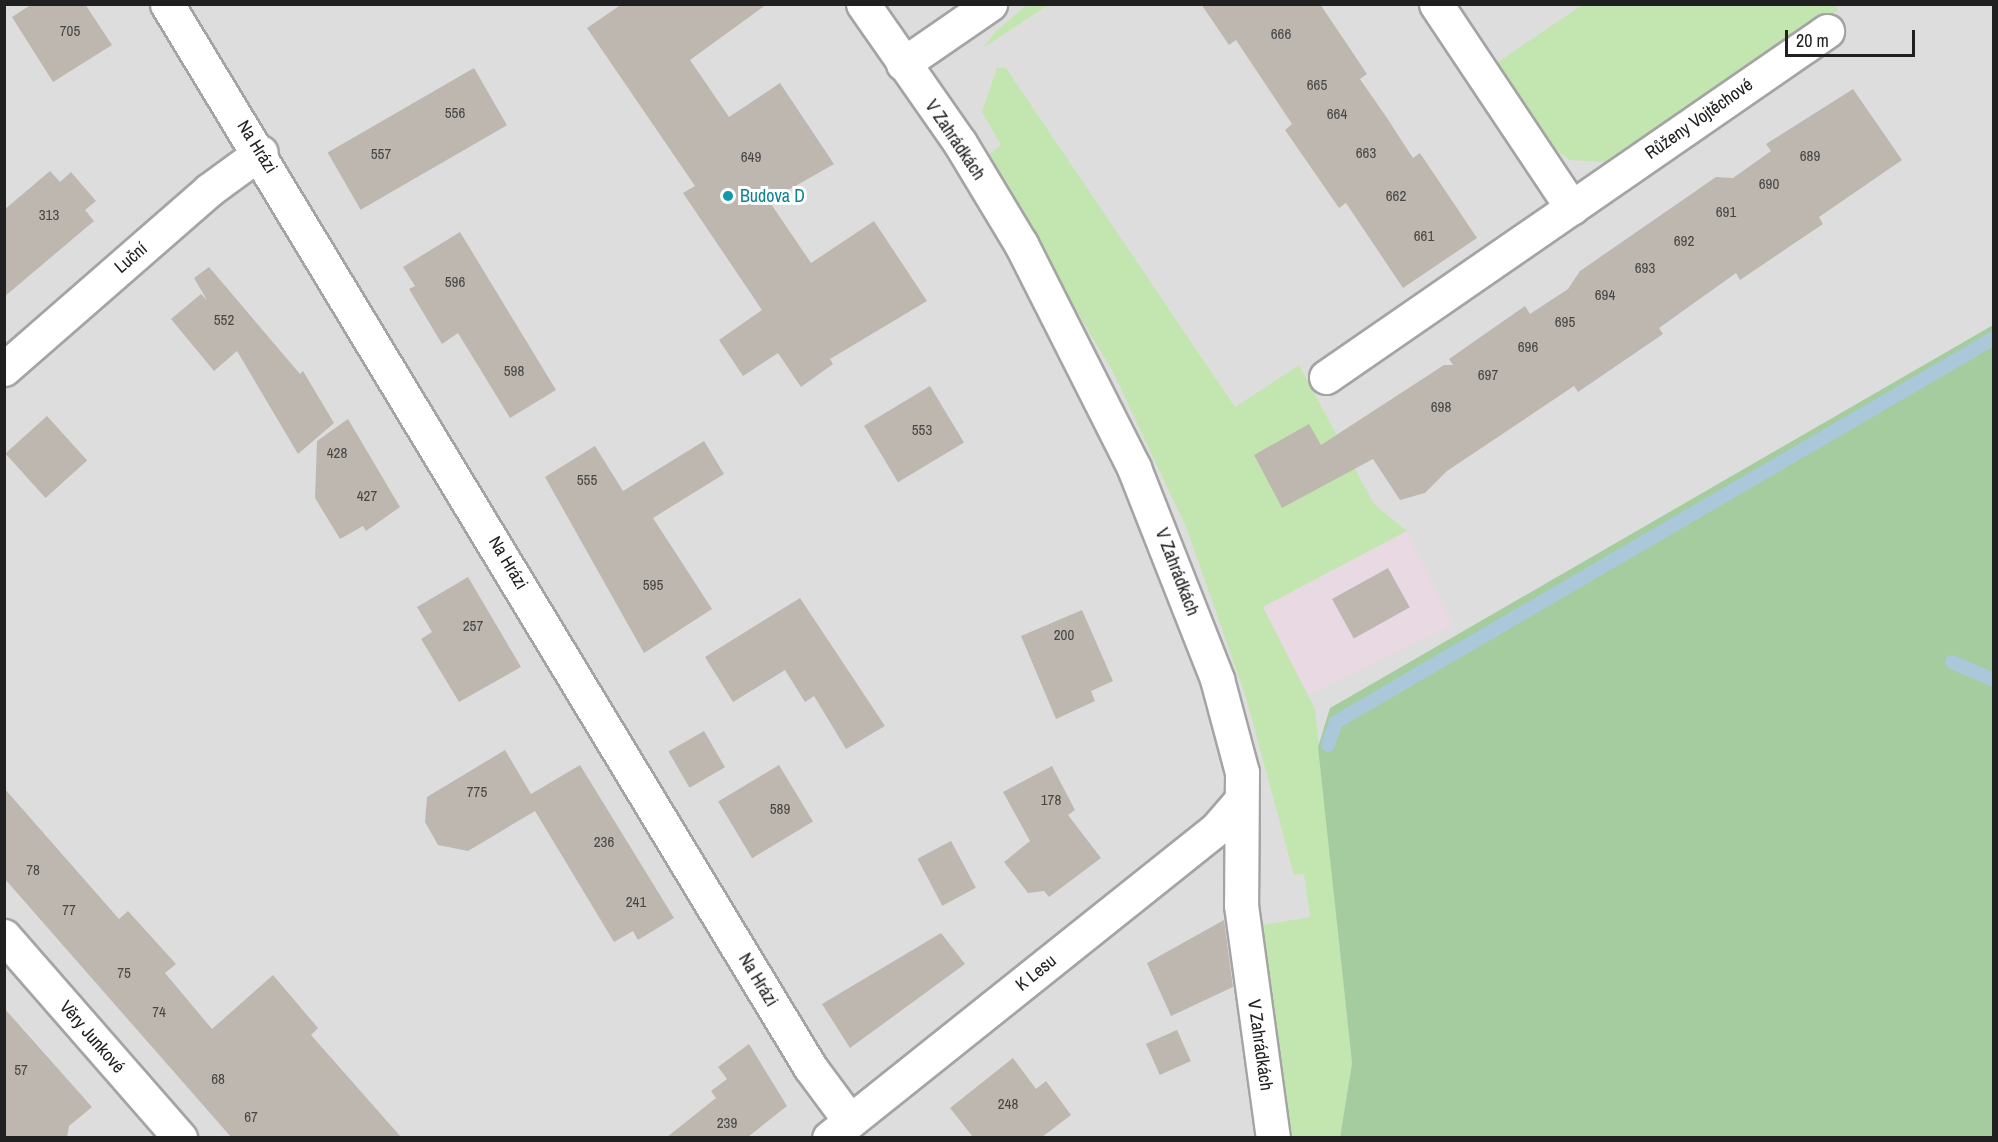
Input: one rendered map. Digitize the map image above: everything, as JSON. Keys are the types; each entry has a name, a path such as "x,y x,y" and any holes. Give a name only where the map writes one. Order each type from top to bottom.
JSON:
{"street":[{"name":"Na Hrázi","path":"167,4 261,152 810,1066 839,1129"},
{"name":"V Zahrádkách","path":"862,4 960,143 1021,244 1138,478 1217,679 1242,772 1238,804 1241,906 1273,1137"},
{"path":"903,64 990,4"},
{"path":"1436,4 1572,208"},
{"name":"Růženy Vojtěchové","path":"1326,377 1827,31"},
{"name":"Luční","path":"4,369 209,190 261,152"},
{"name":"K Lesu","path":"839,1129 1216,829 1238,804"},
{"name":"Věry Junkové","path":"4,936 180,1137"}],"shaded area":[{"path":"5,5 1993,5 1993,325 1330,708 1330,863 1352,1063 1340,1137 5,1138"},
{"path":"1407,531 1453,624 1306,696 1260,602"}],"green space":[{"path":"1028,4 1048,5 983,48 996,31"},
{"path":"1834,4 1838,10 1607,162 1570,160 1540,139 1492,66 1582,5"},
{"path":"997,68 1006,68 1235,407 1299,365 1374,504 1407,531 1263,607 1315,709 1352,1063 1340,1137 1288,1137 1257,926 1310,917 1304,874 1294,875 1246,697 1186,527 1113,372 985,157 1001,145 982,112"},
{"path":"1993,325 1993,1137 1340,1137 1352,1063 1318,747 1330,708"}],"building":[{"path":"32,4 85,4 112,45 53,82 12,17"},
{"name":"Budova D","path":"622,4 767,4 690,60 729,117 780,83 834,164 769,201 811,263 874,221 927,301 830,359 833,364 801,387 778,353 743,376 719,340 762,310 683,193 695,186 587,28"},
{"path":"1201,4 1320,4 1367,74 1360,79 1413,158 1420,153 1477,238 1403,288 1346,203 1339,208 1285,130 1292,124 1236,40 1229,45"},
{"path":"474,68 507,125 361,210 328,153"},
{"path":"1853,89 1902,160 1819,217 1823,224 1740,280 1736,273 1659,328 1663,334 1578,392 1574,386 1447,471 1425,493 1400,500 1373,459 1282,508 1254,455 1309,424 1321,445 1444,365 1453,365 1449,359 1525,306 1530,314 1568,289 1580,271 1716,177 1733,178 1771,151 1766,144"},
{"path":"50,171 60,182 71,172 96,201 85,210 94,221 4,297 4,210"},
{"path":"460,232 556,390 510,418 458,333 442,344 409,289 415,286 403,267"},
{"path":"209,267 300,374 303,371 334,423 298,454 237,351 214,371 171,319 201,294 207,300 194,278"},
{"path":"930,386 964,443 898,482 864,426"},
{"path":"47,416 87,461 46,498 5,453"},
{"path":"348,419 400,507 366,531 363,526 340,539 315,498 317,441"},
{"path":"704,441 724,474 653,518 712,609 644,653 545,477 595,446 623,491"},
{"path":"1388,568 1410,607 1354,638 1332,599"},
{"path":"468,577 521,667 459,702 421,639 432,632 417,607"},
{"path":"800,598 885,726 846,749 814,696 805,702 785,670 733,702 705,657"},
{"path":"1082,610 1113,681 1091,691 1095,701 1056,719 1021,636"},
{"path":"704,731 725,767 689,788 668,752"},
{"path":"505,750 531,794 580,765 674,918 638,940 633,931 614,942 535,811 468,851 438,845 425,822 427,797"},
{"path":"779,765 813,822 752,858 718,802"},
{"path":"1052,766 1075,810 1068,815 1101,858 1049,897 1044,891 1028,893 1004,862 1030,841 1003,792"},
{"path":"4,788 119,919 128,911 176,964 165,973 212,1029 273,975 318,1028 311,1035 401,1137 231,1137 4,878"},
{"path":"951,841 976,888 942,906 917,859"},
{"path":"1224,920 1233,987 1171,1016 1147,963"},
{"path":"941,933 965,964 850,1048 822,1004"},
{"path":"4,1008 92,1107 69,1126 67,1137 4,1137"},
{"path":"1177,1030 1191,1061 1160,1075 1146,1044"},
{"path":"749,1044 787,1106 748,1137 667,1137 716,1098 711,1091 727,1079 718,1067"},
{"path":"1013,1058 1036,1089 1046,1081 1071,1115 1042,1137 973,1137 950,1108"}],"waterway":[{"path":"1328,745 1336,722 1994,338"},
{"path":"1952,662 1994,680"}],"place":[{"name":"Budova D","path":"728,196"}]}
